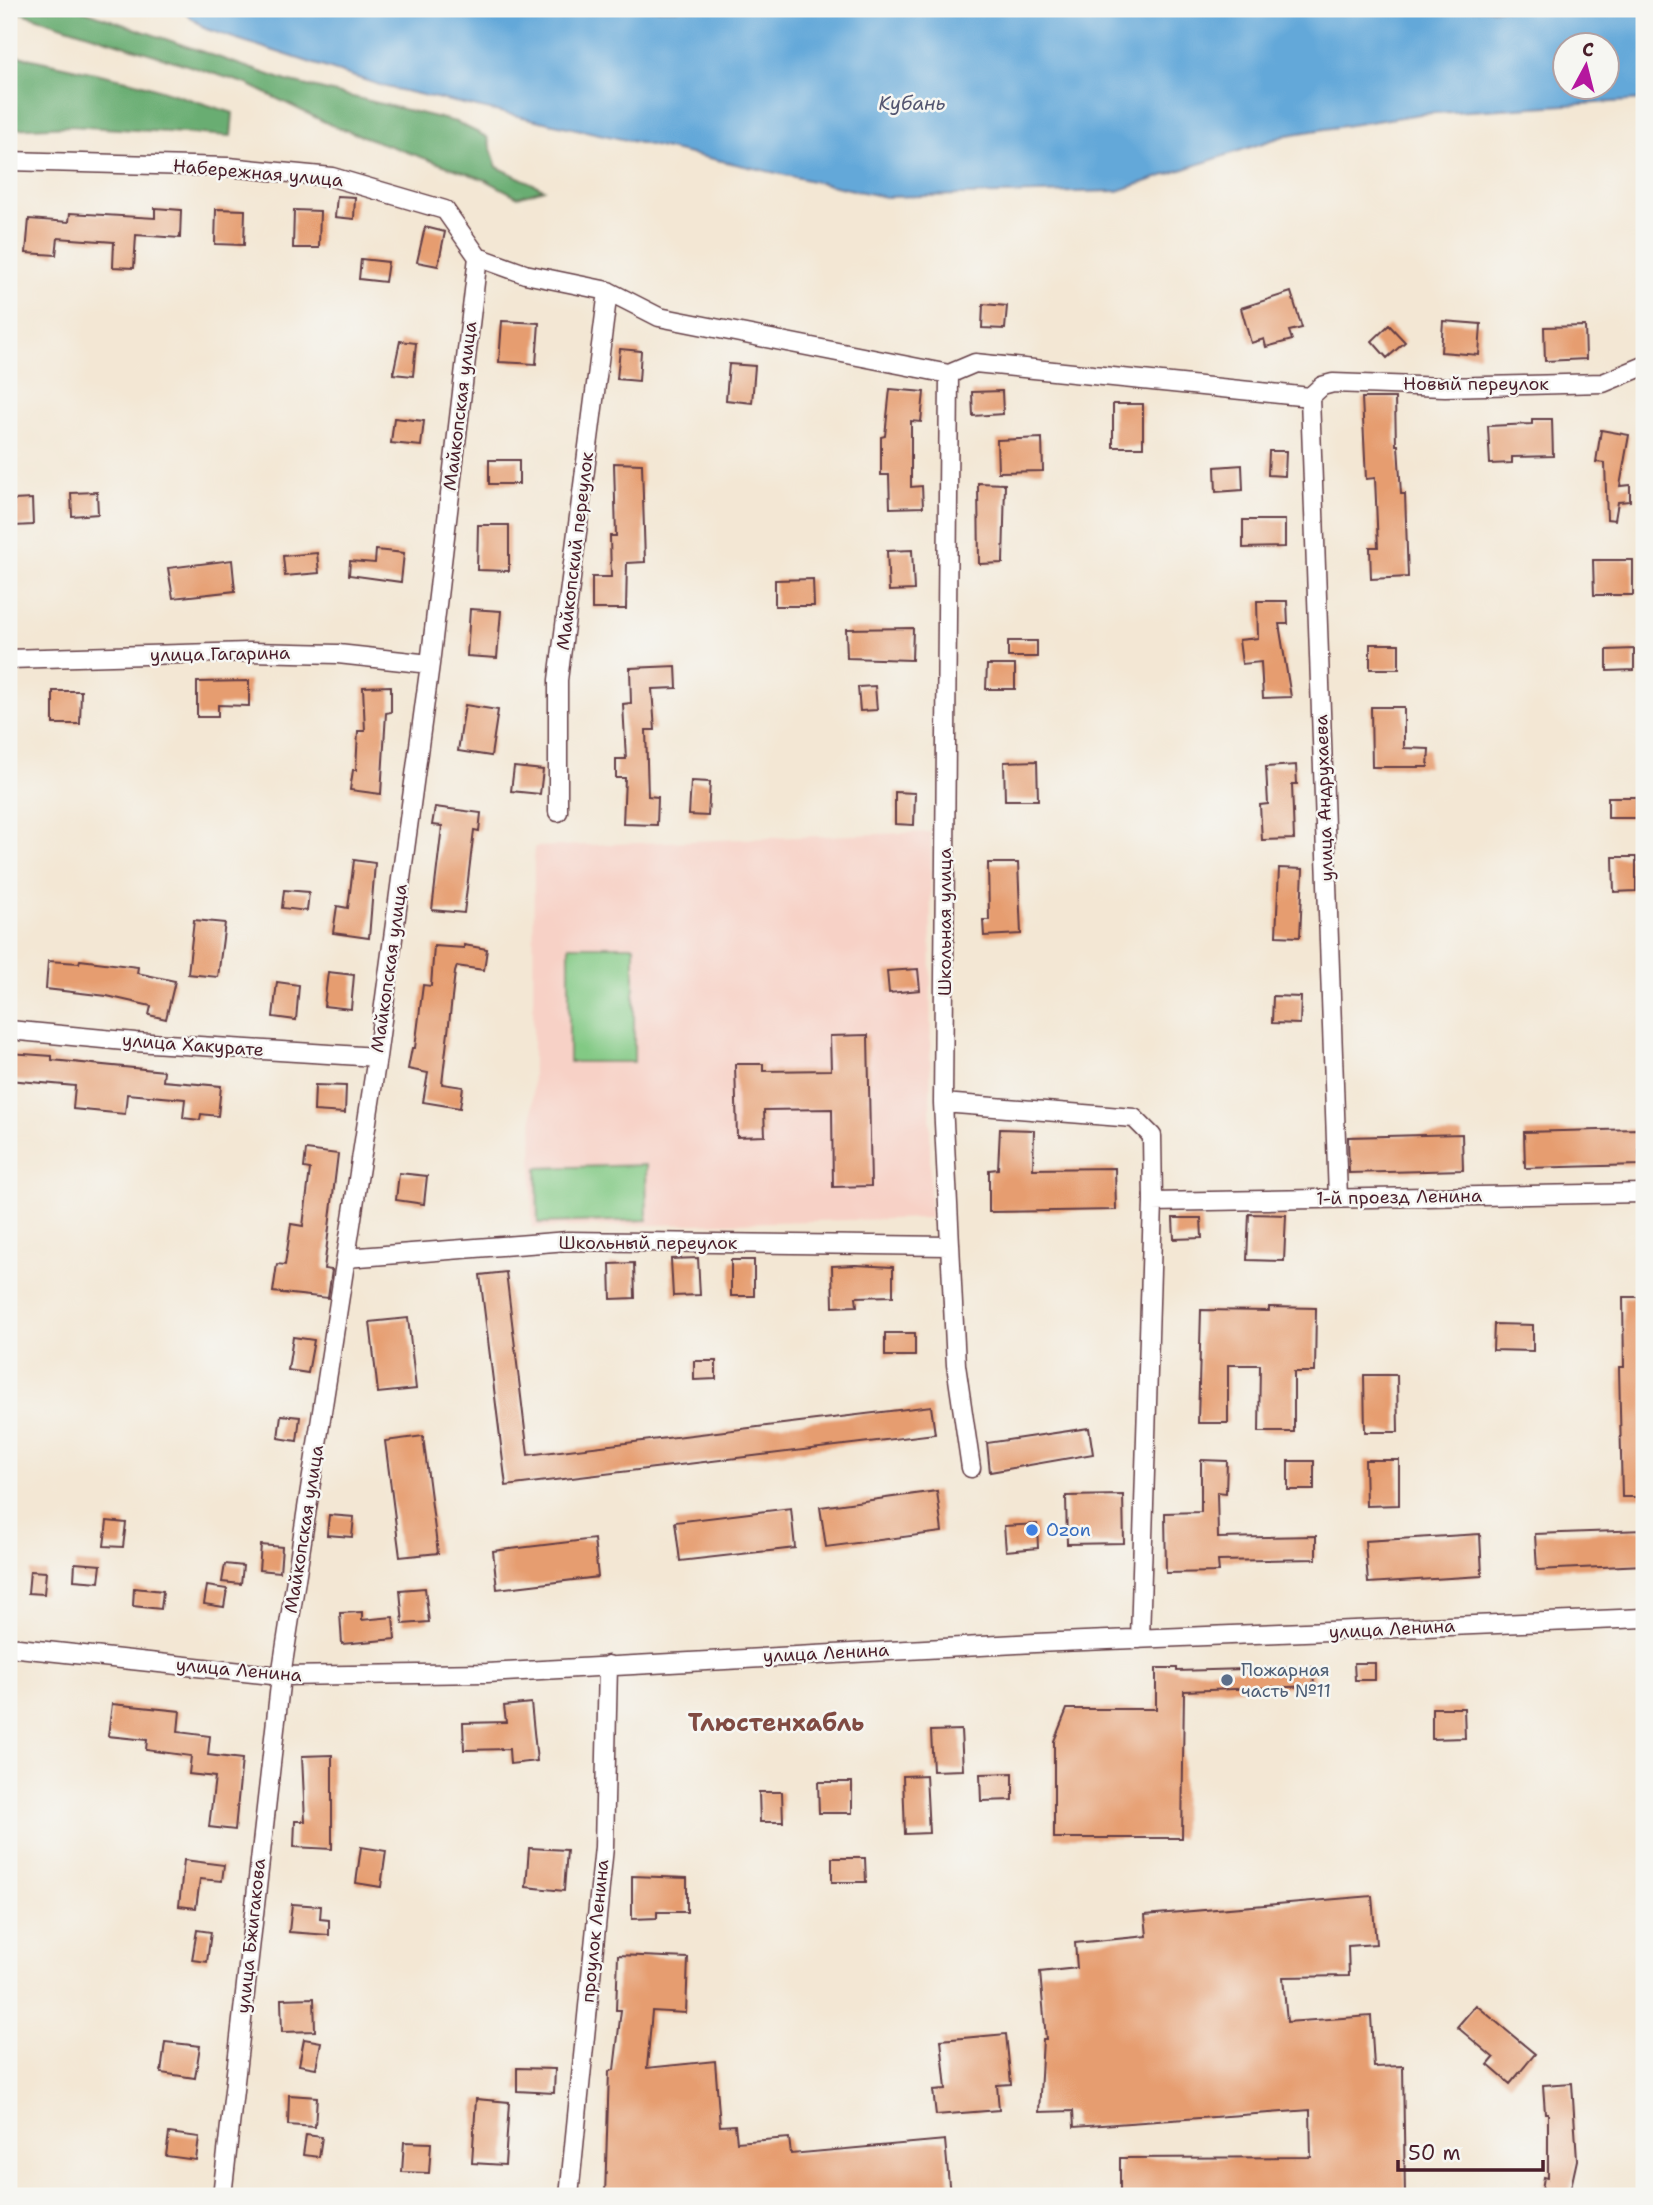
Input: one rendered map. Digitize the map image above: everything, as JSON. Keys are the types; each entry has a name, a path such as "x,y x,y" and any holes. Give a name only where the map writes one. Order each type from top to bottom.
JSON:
{"street":[{"name":"Набережная улица","path":"9,161 215,167 332,177 445,210 478,257"},
{"path":"478,257 524,274 608,291 659,317 949,374 975,363 1310,397"},
{"name":"Майкопская улица","path":"281,1676 377,1056 430,664 478,257"},
{"name":"Майкопский переулок","path":"558,813 558,680 608,291"},
{"name":"Новый переулок","path":"1310,397 1322,386 1333,383 1446,387 1603,383 1644,366"},
{"name":"Школьная улица","path":"949,374 943,1103 958,1393 971,1468"},
{"name":"улица Андрухаева","path":"1310,397 1338,1198"},
{"name":"улица Гагарина","path":"9,659 249,652 338,654 430,664"},
{"name":"улица Хакурате","path":"9,1030 135,1042 377,1056"},
{"path":"943,1103 1134,1118 1152,1136 1153,1202 1140,1639"},
{"name":"1-й проезд Ленина","path":"1153,1202 1644,1193"},
{"name":"Школьный переулок","path":"346,1258 568,1241 950,1246"},
{"name":"улица Ленина","path":"9,1647 281,1676 487,1673 1140,1639 1644,1618"},
{"name":"проулок Ленина","path":"569,2196 604,1847 608,1665"},
{"name":"улица Бжигакова","path":"222,2196 281,1676"}],"shaded area":[{"path":"931,832 930,1218 532,1228 534,847"}],"green space":[{"path":"9,9 79,9 287,81 456,122 487,137 497,167 544,189 518,197 486,180 331,125 247,84"},
{"path":"9,54 136,82 233,113 231,136 70,126 9,129"},
{"path":"569,946 634,946 634,1062 569,1062"},
{"path":"646,1165 647,1220 538,1223 537,1168"}],"water":[{"name":"Кубань","path":"180,9 1644,9 1644,100 1622,101 1622,32 1552,32 1552,102 1612,102 1420,114 1287,135 1118,191 885,197 386,87 206,29"}],"building":[{"path":"337,196 355,197 354,219 335,217"},
{"path":"155,208 181,210 180,238 136,235 134,268 113,267 114,242 58,238 56,255 26,253 29,219 69,222 70,213 155,218"},
{"path":"216,209 245,210 244,245 215,244"},
{"path":"294,210 320,211 319,248 293,248"},
{"path":"425,227 445,232 438,266 417,262"},
{"path":"361,259 388,262 385,282 359,279"},
{"path":"1291,292 1302,328 1289,331 1292,340 1266,347 1264,339 1251,343 1241,308"},
{"path":"983,304 1007,306 1005,329 982,328"},
{"path":"502,321 539,323 536,364 499,362"},
{"path":"1443,321 1481,324 1479,355 1441,352"},
{"path":"1389,325 1405,342 1387,358 1372,341"},
{"path":"1585,326 1586,359 1545,361 1544,327"},
{"path":"400,341 416,343 413,376 393,374"},
{"path":"620,349 641,351 639,381 617,379"},
{"path":"729,364 755,366 752,403 726,400"},
{"path":"890,389 924,392 921,422 911,421 911,487 922,486 923,507 890,508 889,475 881,475 881,437 885,436"},
{"path":"1002,391 1003,414 973,416 972,392"},
{"path":"1362,398 1395,398 1401,494 1405,494 1408,577 1371,579 1370,547 1378,547 1375,478 1366,479"},
{"path":"1113,404 1143,404 1143,447 1113,447"},
{"path":"394,418 424,421 421,446 391,443"},
{"path":"1532,419 1552,419 1553,456 1512,457 1512,463 1490,464 1488,426 1532,424"},
{"path":"1601,430 1629,435 1620,486 1630,485 1630,501 1618,502 1615,520 1607,519 1605,463 1596,462"},
{"path":"1042,438 1043,471 998,472 997,440"},
{"path":"1269,451 1286,451 1285,476 1268,475"},
{"path":"489,460 519,460 519,484 489,484"},
{"path":"614,463 642,464 645,562 627,563 626,609 592,609 592,577 611,577 610,536 616,536"},
{"path":"1242,465 1243,490 1216,492 1215,467"},
{"path":"978,483 1005,484 1003,563 979,564"},
{"path":"97,492 98,514 72,516 71,493"},
{"path":"32,499 33,525 14,526 13,500"},
{"path":"1243,520 1285,520 1285,547 1243,548"},
{"path":"478,525 509,525 509,571 477,570"},
{"path":"376,550 404,553 401,582 349,575 350,561 375,563"},
{"path":"912,550 914,590 889,591 887,551"},
{"path":"317,553 319,573 285,576 283,556"},
{"path":"232,560 235,591 173,598 168,568"},
{"path":"1593,560 1633,560 1633,595 1594,595"},
{"path":"813,579 814,606 775,606 775,580"},
{"path":"1257,601 1287,601 1288,624 1279,624 1291,697 1263,698 1261,662 1242,664 1239,640 1258,638"},
{"path":"470,609 501,611 497,658 467,656"},
{"path":"913,628 912,660 847,658 846,629"},
{"path":"1008,641 1037,641 1037,657 1008,657"},
{"path":"1370,644 1399,644 1399,669 1370,669"},
{"path":"1634,649 1634,670 1607,671 1607,650"},
{"path":"987,665 1015,665 1015,689 986,689"},
{"path":"676,666 677,688 652,689 655,730 646,730 648,796 658,797 657,825 623,824 625,778 616,778 616,759 626,759 623,704 631,703 630,668"},
{"path":"249,681 249,706 218,705 218,717 197,717 197,682"},
{"path":"391,686 391,712 386,713 381,794 350,790 353,770 356,770 358,731 365,731 363,687"},
{"path":"875,686 877,710 860,711 858,687"},
{"path":"53,691 81,691 80,724 53,724"},
{"path":"465,705 498,710 491,756 458,751"},
{"path":"1371,707 1404,707 1404,748 1429,749 1428,767 1372,767"},
{"path":"1037,761 1038,800 1005,800 1004,762"},
{"path":"1296,765 1297,784 1292,784 1294,839 1262,840 1260,805 1268,804 1266,767"},
{"path":"514,767 543,770 540,794 511,791"},
{"path":"691,781 710,782 708,816 689,815"},
{"path":"895,792 915,793 914,825 895,824"},
{"path":"1608,797 1636,797 1636,818 1608,818"},
{"path":"435,807 481,813 479,831 474,830 464,913 432,910 442,826 432,825"},
{"path":"1613,857 1636,857 1636,891 1614,892"},
{"path":"354,860 375,863 369,938 333,933 337,906 348,908"},
{"path":"988,863 1018,863 1021,934 984,936 983,920 989,920"},
{"path":"1279,868 1303,869 1300,937 1276,936"},
{"path":"284,890 309,892 307,911 282,908"},
{"path":"194,920 225,923 218,977 188,974"},
{"path":"464,945 487,949 484,970 457,966 455,972 442,1084 463,1087 460,1108 423,1102 428,1073 408,1069 412,1048 415,1048 423,985 431,986 434,946 464,948"},
{"path":"80,960 138,967 137,973 175,981 166,1019 149,1015 151,1006 107,996 46,989 48,961 79,963"},
{"path":"918,969 920,990 889,993 887,971"},
{"path":"328,972 354,975 351,1009 324,1006"},
{"path":"277,982 299,985 296,1020 273,1017"},
{"path":"1273,996 1301,997 1300,1024 1272,1023"},
{"path":"868,1035 871,1186 833,1187 832,1109 764,1110 765,1136 737,1137 735,1064 763,1064 763,1071 831,1070 830,1036"},
{"path":"9,1053 164,1071 163,1081 221,1086 218,1116 201,1114 200,1120 183,1118 185,1099 127,1094 125,1114 73,1109 75,1086 9,1080"},
{"path":"315,1085 346,1086 345,1113 314,1111"},
{"path":"1000,1129 1034,1130 1033,1169 1115,1168 1116,1210 989,1212 989,1170 998,1169"},
{"path":"1638,1129 1640,1165 1525,1168 1524,1132"},
{"path":"1462,1134 1463,1170 1349,1173 1348,1137"},
{"path":"306,1150 338,1154 324,1269 332,1270 328,1298 273,1292 277,1264 285,1265 291,1224 303,1226 310,1169 304,1168"},
{"path":"399,1173 427,1176 424,1204 396,1200"},
{"path":"1249,1214 1286,1215 1284,1261 1247,1260"},
{"path":"1173,1218 1201,1218 1202,1238 1174,1239"},
{"path":"698,1258 700,1295 673,1296 671,1259"},
{"path":"731,1260 754,1260 754,1296 731,1296"},
{"path":"634,1263 635,1298 611,1299 610,1264"},
{"path":"832,1266 893,1267 893,1296 856,1297 857,1306 833,1307"},
{"path":"506,1272 528,1455 931,1406 935,1434 506,1486 480,1275"},
{"path":"1623,1297 1644,1297 1644,1497 1622,1497 1619,1367 1624,1367"},
{"path":"1269,1307 1316,1308 1315,1372 1294,1372 1294,1432 1259,1432 1260,1365 1228,1365 1228,1423 1198,1423 1201,1310 1269,1311"},
{"path":"408,1318 416,1389 378,1393 370,1322"},
{"path":"1494,1324 1533,1325 1533,1351 1493,1350"},
{"path":"885,1333 915,1333 915,1356 885,1356"},
{"path":"293,1337 314,1340 308,1373 288,1370"},
{"path":"694,1361 716,1361 716,1379 694,1380"},
{"path":"1364,1375 1397,1375 1398,1432 1365,1432"},
{"path":"281,1415 300,1417 297,1441 278,1438"},
{"path":"1089,1428 1093,1454 990,1472 987,1443"},
{"path":"423,1436 438,1553 400,1557 385,1441"},
{"path":"1201,1460 1227,1461 1226,1493 1217,1492 1218,1538 1316,1536 1316,1559 1218,1561 1219,1572 1166,1573 1165,1513 1201,1512"},
{"path":"1365,1460 1399,1460 1399,1505 1366,1506"},
{"path":"1288,1461 1314,1461 1314,1490 1288,1490"},
{"path":"937,1491 942,1532 826,1547 820,1507"},
{"path":"1123,1495 1124,1543 1067,1544 1066,1496"},
{"path":"791,1508 795,1548 680,1561 675,1522"},
{"path":"329,1515 354,1517 352,1537 327,1535"},
{"path":"107,1521 126,1523 123,1547 104,1546"},
{"path":"1037,1524 1038,1548 1006,1551 1004,1526"},
{"path":"1644,1530 1644,1565 1537,1570 1535,1534"},
{"path":"1480,1534 1482,1576 1368,1583 1365,1541"},
{"path":"594,1539 598,1577 497,1589 493,1551"},
{"path":"261,1545 282,1547 280,1572 259,1570"},
{"path":"75,1563 101,1565 99,1582 74,1580"},
{"path":"225,1564 243,1566 241,1584 222,1582"},
{"path":"30,1571 46,1572 44,1594 28,1593"},
{"path":"207,1586 227,1589 224,1607 204,1604"},
{"path":"134,1588 163,1591 161,1609 133,1606"},
{"path":"425,1588 429,1622 403,1624 400,1590"},
{"path":"362,1612 362,1620 393,1617 395,1639 342,1644 340,1613"},
{"path":"1354,1663 1375,1663 1375,1680 1355,1680"},
{"path":"1313,1667 1314,1686 1184,1691 1182,1838 1054,1838 1054,1741 1067,1709 1156,1709 1156,1668 1177,1668 1177,1671"},
{"path":"531,1703 537,1761 510,1764 509,1749 464,1750 463,1723 506,1722 504,1706"},
{"path":"112,1704 180,1711 178,1732 210,1736 208,1755 242,1759 235,1830 209,1827 215,1777 189,1774 191,1756 146,1750 147,1740 108,1736"},
{"path":"1432,1708 1464,1708 1465,1738 1432,1739"},
{"path":"961,1730 963,1770 933,1771 931,1731"},
{"path":"332,1755 332,1849 294,1847 295,1821 305,1821 302,1756"},
{"path":"1013,1773 1013,1800 981,1801 980,1774"},
{"path":"926,1775 929,1833 905,1834 903,1776"},
{"path":"818,1782 852,1782 852,1813 819,1813"},
{"path":"759,1792 782,1792 783,1822 760,1822"},
{"path":"361,1847 386,1851 381,1887 356,1883"},
{"path":"529,1848 567,1850 564,1891 526,1887"},
{"path":"832,1858 865,1858 866,1882 832,1882"},
{"path":"184,1860 224,1865 222,1881 200,1879 196,1908 179,1906"},
{"path":"632,1876 687,1878 687,1912 657,1912 657,1918 632,1919"},
{"path":"1372,1896 1376,1944 1348,1946 1349,1976 1283,1977 1287,2022 1371,2016 1374,2067 1403,2066 1405,2196 1120,2196 1120,2158 1311,2157 1310,2110 1074,2127 1073,2111 1039,2112 1043,2039 1046,2039 1040,1972 1077,1968 1075,1943 1147,1936 1145,1915"},
{"path":"292,1904 321,1906 320,1919 329,1920 329,1935 289,1932"},
{"path":"197,1930 211,1932 207,1962 192,1960"},
{"path":"618,1955 688,1958 686,2013 652,2011 647,2068 715,2061 720,2126 735,2125 737,2142 789,2138 791,2154 945,2140 950,2196 605,2196 609,2071 614,2070 621,2010 616,2010"},
{"path":"314,1998 315,2031 282,2032 281,1999"},
{"path":"1476,2005 1535,2054 1510,2084 1488,2065 1494,2058 1457,2027"},
{"path":"1006,2034 1011,2084 997,2085 999,2110 936,2115 933,2090 946,2089 941,2040"},
{"path":"304,2039 321,2042 316,2068 299,2065"},
{"path":"165,2042 200,2046 195,2078 161,2073"},
{"path":"517,2068 555,2069 554,2093 517,2091"},
{"path":"1572,2083 1577,2160 1569,2196 1541,2196 1544,2177 1548,2178 1548,2113 1545,2113 1543,2085"},
{"path":"289,2095 317,2097 315,2127 288,2125"},
{"path":"476,2099 509,2102 505,2165 472,2163"},
{"path":"169,2133 199,2137 196,2160 166,2156"},
{"path":"306,2135 322,2137 319,2157 303,2155"},
{"path":"404,2142 431,2143 429,2173 402,2172"}],"place":[{"name":"Ozon","path":"1032,1530"},
{"name":"Пожарная часть №11","path":"1227,1680"}],"district":[{"name":"Тлюстенхабль","path":"776,1723"}]}
